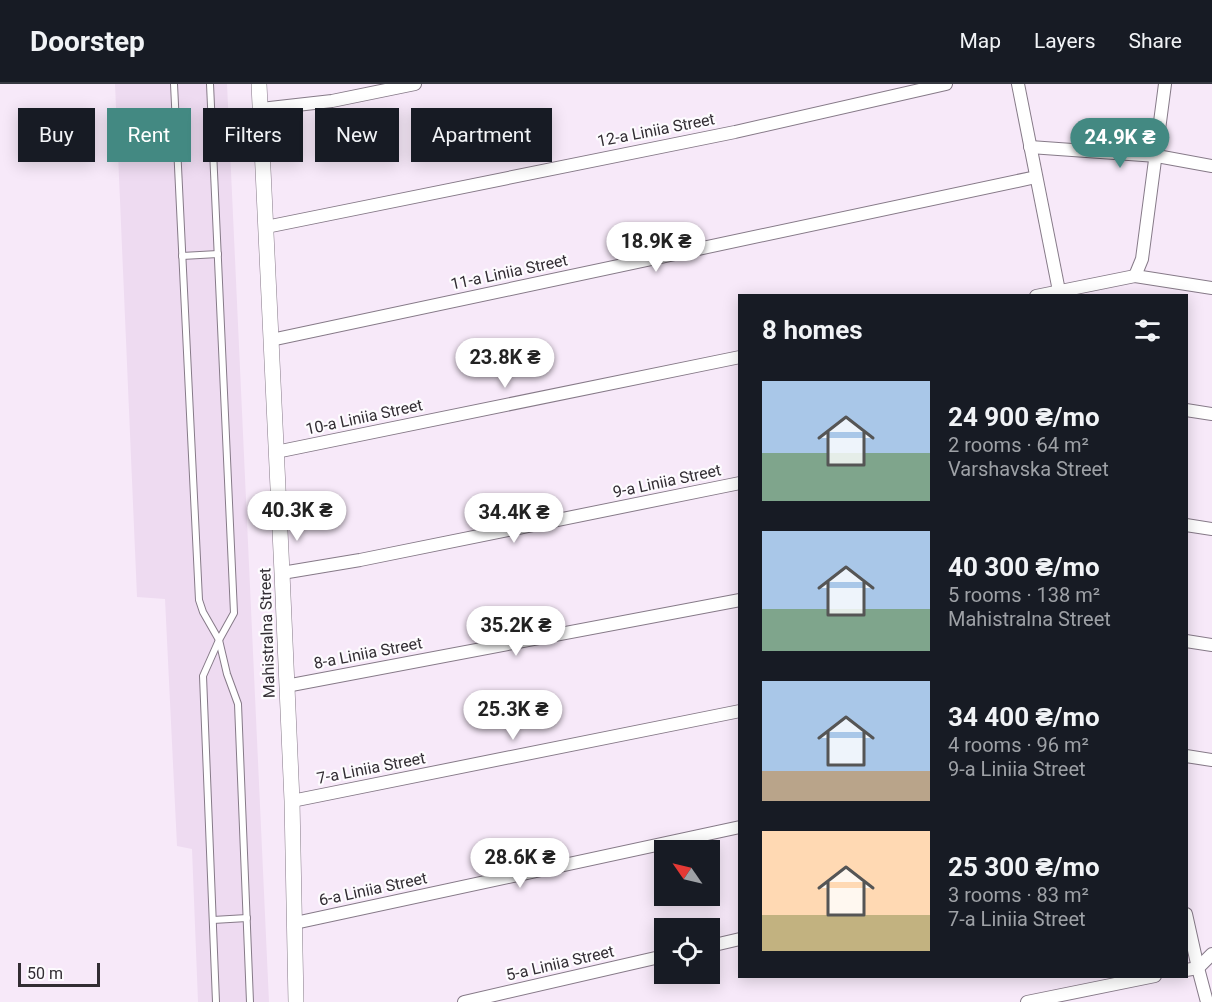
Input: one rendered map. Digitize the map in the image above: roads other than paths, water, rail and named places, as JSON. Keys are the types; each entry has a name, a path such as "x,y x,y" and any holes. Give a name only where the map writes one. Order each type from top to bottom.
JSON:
{"street":[{"name":"Mahistralna Street","path":"259,84 261,108"},
{"path":"270,108 332,101 415,84"},
{"name":"12-a Liniia Street","path":"266,227 735,132 946,84"},
{"path":"1018,84 1059,293 1136,276 1212,288"},
{"path":"1136,276 1142,259 1165,84"},
{"path":"1030,147 1157,156 1212,166"},
{"name":"Mahistralna Street","path":"263,162 292,801 296,1002"},
{"name":"11-a Liniia Street","path":"271,340 1036,177"},
{"name":"10-a Liniia Street","path":"276,452 738,357"},
{"path":"1188,410 1212,414"},
{"name":"9-a Liniia Street","path":"282,573 360,561 738,483"},
{"path":"1188,525 1212,529"},
{"name":"8-a Liniia Street","path":"286,686 738,600"},
{"path":"1188,641 1212,645"},
{"name":"7-a Liniia Street","path":"292,801 738,711"},
{"path":"1188,756 1212,760"},
{"name":"6-a Liniia Street","path":"295,923 738,827"},
{"path":"1188,932 1192,969 1207,1002"},
{"path":"720,944 738,939"},
{"path":"1192,969 1212,954"},
{"name":"5-a Liniia Street","path":"464,1002 654,958"},
{"path":"1027,1002 1145,978"}],"lane":[{"path":"174,84 199,600 219,640 227,675 238,704 250,1002"},
{"path":"210,84 234,613 204,671 203,684 216,1002"},
{"path":"182,256 218,254"},
{"path":"213,920 247,918"}]}
